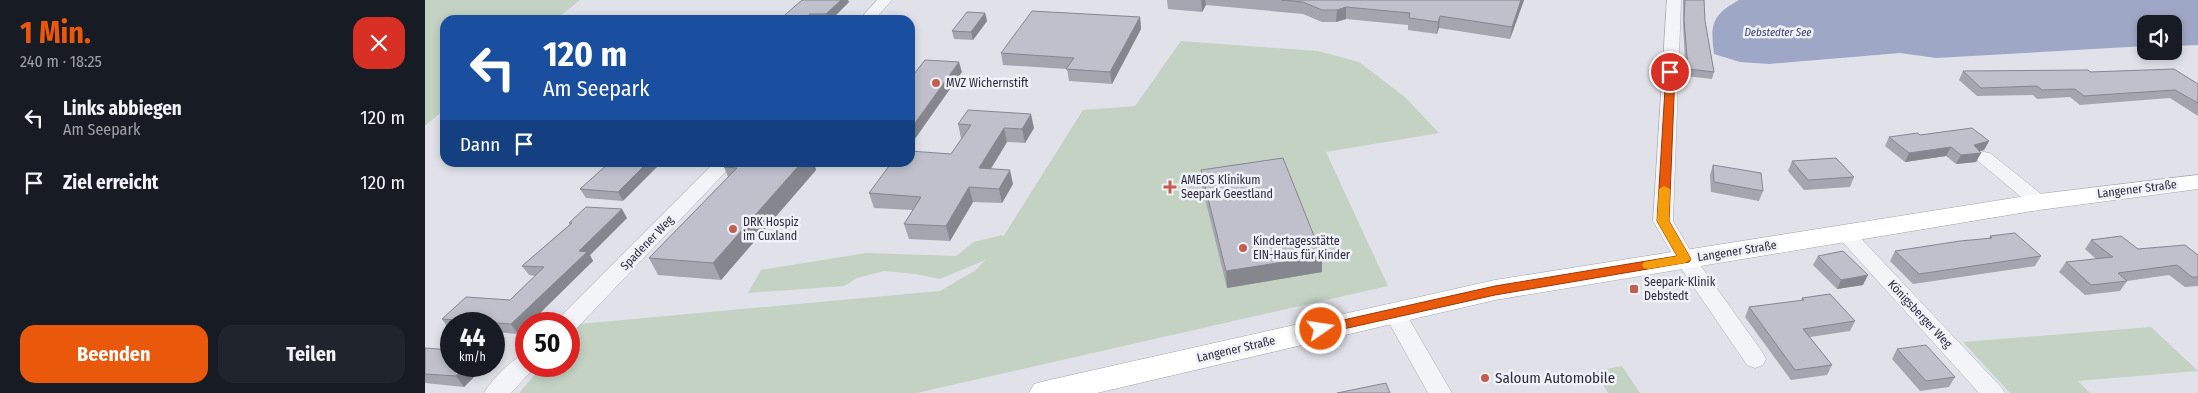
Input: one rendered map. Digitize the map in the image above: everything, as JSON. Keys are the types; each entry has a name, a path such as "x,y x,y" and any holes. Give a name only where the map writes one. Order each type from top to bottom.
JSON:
{"main road":[{"name":"Langener Straße","path":"1045,393 1495,290 2039,202 2198,182"}],"street":[{"path":"870,15 885,0"},
{"path":"1673,0 1663,221 1685,259 1755,359"},
{"path":"1984,158 2039,202"},
{"name":"Spadener Weg","path":"579,312 721,167"},
{"name":"Königsberger Weg","path":"1846,234 1993,393"},
{"path":"1394,312 1440,393"},
{"path":"496,393 515,375"}],"green space":[{"path":"425,0 580,0 561,15 440,15 440,113 425,126"},
{"path":"1181,41 1318,51 1359,62 1405,97 1439,133 1326,152 1388,286 917,393 519,393 533,377 580,377 580,324 940,291 976,270 985,260 940,279 884,271 857,278 844,286 748,293 761,270 866,253 956,256 974,242 1002,235 1003,237 1083,110 1135,106"},
{"path":"2151,327 2198,371 2078,381 2090,393 2010,393 1963,342"},
{"path":"1622,366 1640,393 1608,393 1595,371"}],"water":[{"name":"Debstedter See","path":"1739,0 2198,0 2198,45 2182,46 2182,15 2137,15 2137,47 1936,58 1900,53 1769,64 1740,62 1714,54 1712,35 1715,21 1730,5"}],"building":[{"path":"802,0 841,0 826,14 785,15"},
{"path":"1281,0 1521,0 1512,27 1440,16 1438,22 1409,18 1410,13 1346,7 1337,10 1322,10 1303,2"},
{"path":"1685,0 1704,0 1705,21 1714,72 1688,69 1684,19"},
{"path":"1032,11 1140,17 1110,72 1066,69 1074,58 1001,53"},
{"path":"967,12 985,13 971,32 952,31"},
{"path":"925,60 959,62 915,123 915,73"},
{"path":"2174,69 2198,84 2198,103 2175,90 2084,96 2075,89 2042,90 2037,86 1981,88 1963,71 2088,70 2090,72"},
{"path":"968,110 1031,114 1022,129 1004,128 979,168 1010,170 999,189 969,187 946,226 904,224 921,197 869,193 888,167 915,167 915,151 951,154 971,125 958,124"},
{"path":"1972,128 1989,141 1974,145 1981,153 1961,155 1951,147 1909,153 1889,137 1918,133 1920,135"},
{"path":"1283,158 1322,256 1226,271 1201,170"},
{"path":"1836,158 1854,177 1808,180 1792,161"},
{"path":"1713,165 1761,173 1763,191 1714,182"},
{"path":"604,167 643,167 618,192 580,189"},
{"path":"724,167 798,167 713,263 649,258 737,168"},
{"path":"586,207 622,209 579,251 587,252 524,312 515,312 515,320 511,324 505,324 505,312 450,312 466,297 510,300 544,267 522,266 572,223 569,223"},
{"path":"2015,233 2041,256 1919,274 1895,251 1992,238 1990,236"},
{"path":"2121,236 2138,249 2185,245 2198,255 2198,277 2192,277 2177,265 2118,273 2127,281 2091,285 2066,262 2113,257 2091,240"},
{"path":"1843,251 1868,275 1841,280 1818,256"},
{"path":"1830,294 1855,321 1803,329 1832,365 1795,370 1749,307 1804,300 1802,298"},
{"path":"1926,345 1955,377 1926,381 1897,349"},
{"path":"425,348 440,349 440,375 425,374"},
{"path":"1386,383 1390,393 1337,393"}],"slow traffic":[{"path":"1648,265 1685,259 1663,221 1664,189"}],"place":[{"name":"MVZ Wichernstift","path":"936,83"},
{"name":"AMEOS Klinikum Seepark Geestland","path":"1170,187"},
{"name":"DRK Hospiz im Cuxland","path":"733,229"},
{"name":"Kindertagesstätte EIN-Haus für Kinder","path":"1243,248"},
{"name":"Seepark-Klinik Debstedt","path":"1634,289"},
{"name":"Saloum Automobile","path":"1485,378"}],"route":[{"path":"1321,329 1495,290 1685,259 1663,221 1670,72"}]}
